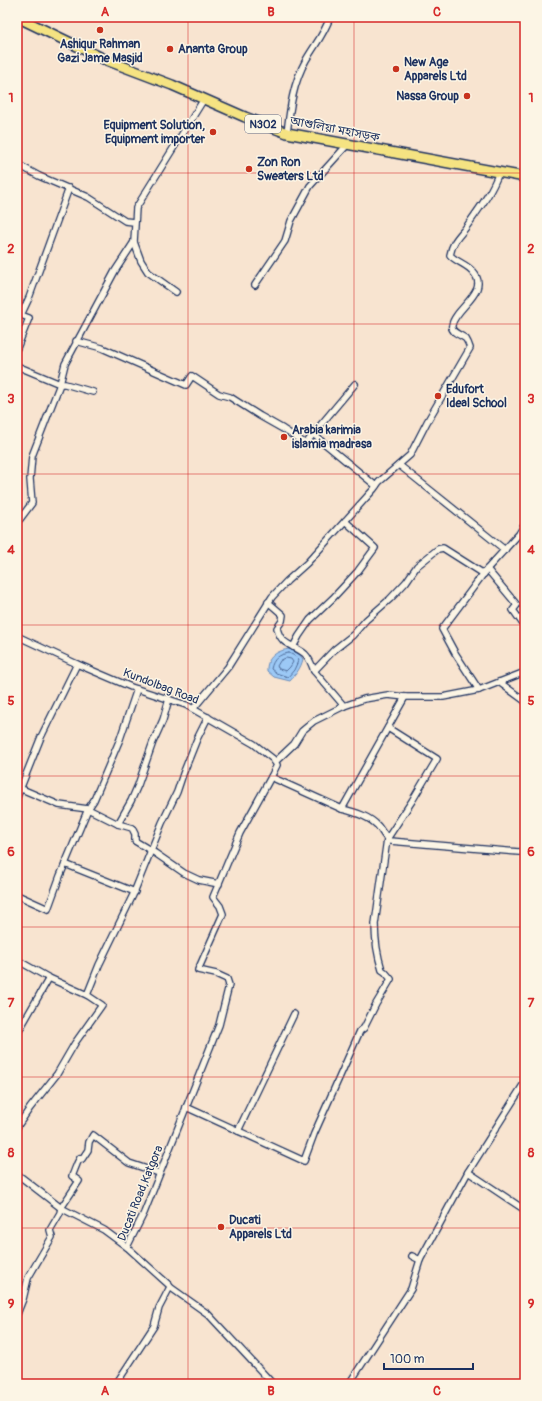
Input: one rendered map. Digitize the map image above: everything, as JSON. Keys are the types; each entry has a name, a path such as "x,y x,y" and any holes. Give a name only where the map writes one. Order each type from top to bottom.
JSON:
{"highway":[{"name":"আশুলিয়া মহাসড়ক","path":"17,17 28,19 106,60 172,85 245,117 287,133 525,177"}],"street":[{"path":"287,133 291,100 298,78 306,60 327,26 330,17"},
{"path":"17,520 20,519 32,503 30,478 32,456 60,384 65,364 76,341 91,318 115,272 134,242 136,208 204,99"},
{"path":"255,285 285,241 291,221 310,186 348,144"},
{"path":"17,164 39,176 88,197 125,221 134,222"},
{"path":"193,709 228,667 268,602 287,581 314,556 379,482 407,459 414,450 427,422 470,348 466,339 452,329 451,326 474,294 478,285 477,278 473,272 450,255 452,245 466,228 488,196 499,172"},
{"path":"17,348 29,318 21,315 31,293 68,188"},
{"path":"134,242 141,261 148,272 176,292"},
{"path":"76,341 102,348 186,385 192,376 219,394 230,398 284,429 306,444 355,384"},
{"path":"17,366 60,384 93,392"},
{"path":"314,434 376,486"},
{"path":"399,465 505,550"},
{"path":"293,647 310,620 358,571 375,548 345,520"},
{"path":"480,690 455,653 442,629 485,571 519,534 525,524"},
{"path":"314,671 366,620 390,600 406,582 417,566 438,549 443,548 485,571 517,605 513,610 525,627"},
{"path":"268,602 283,615 282,622 277,628 278,634 283,641 306,654 314,671 344,706"},
{"name":"Kundolbag Road","path":"17,636 77,664 137,689 169,699 193,709 254,744 275,762"},
{"path":"17,797 19,788 41,737 77,664"},
{"path":"19,788 59,805 88,809 118,824 132,828 135,834 134,841 184,873 199,880 219,884 240,833 277,765 275,762 294,744 302,731 314,722 344,706 364,699 388,695 405,698 443,697 480,690 525,672"},
{"path":"499,682 525,700"},
{"path":"17,895 48,909 88,809 94,800 120,739 137,689"},
{"path":"342,808 405,698"},
{"path":"118,824 131,801 138,784 153,742 163,720 169,699"},
{"path":"87,995 99,965 135,892 162,823 177,792 197,739 208,717"},
{"path":"186,1107 304,1161 314,1134 360,1031 364,1028 391,979 382,970 374,937 374,924 387,839 437,759 388,728"},
{"path":"271,777 342,808 359,813 378,826 390,841 519,852 525,851"},
{"path":"65,864 135,892"},
{"name":"Ducati Road,Katgora","path":"219,884 213,897 220,906 223,914 198,970 216,974 227,979 229,985 219,1025 144,1213 127,1247 169,1284 170,1287 208,1314 273,1384"},
{"path":"17,960 49,978 87,995 102,1005 75,1043 57,1074 17,1127"},
{"path":"17,1034 49,978"},
{"path":"238,1131 294,1014"},
{"path":"349,1384 411,1289 420,1260 468,1172 525,1082"},
{"path":"17,1314 23,1299 28,1278 52,1237 50,1230 60,1213 61,1208 79,1181 72,1176 77,1162 80,1158 82,1159 88,1150 89,1142 93,1135 129,1163 159,1173"},
{"path":"468,1172 525,1210"},
{"path":"17,1174 61,1208 104,1230 127,1247"},
{"path":"412,1256 420,1260"},
{"path":"116,1384 154,1326 159,1308 170,1287"}],"water":[{"path":"290,649 299,654 303,659 300,668 290,681 274,677 267,671 268,662 277,653"}],"place":[{"name":"Ashiqur Rahman Gazi Jame Masjid","path":"100,30"},
{"name":"Ananta Group","path":"170,49"},
{"name":"New Age Apparels Ltd","path":"396,69"},
{"name":"Nassa Group","path":"467,96"},
{"name":"Equipment Solution, Equipment importer","path":"213,132"},
{"name":"Zon Ron Sweaters Ltd","path":"249,169"},
{"name":"Edufort Ideal School","path":"438,396"},
{"name":"Arabia karimia islamia madrasa","path":"284,437"},
{"name":"Ducati Apparels Ltd","path":"221,1227"}]}
